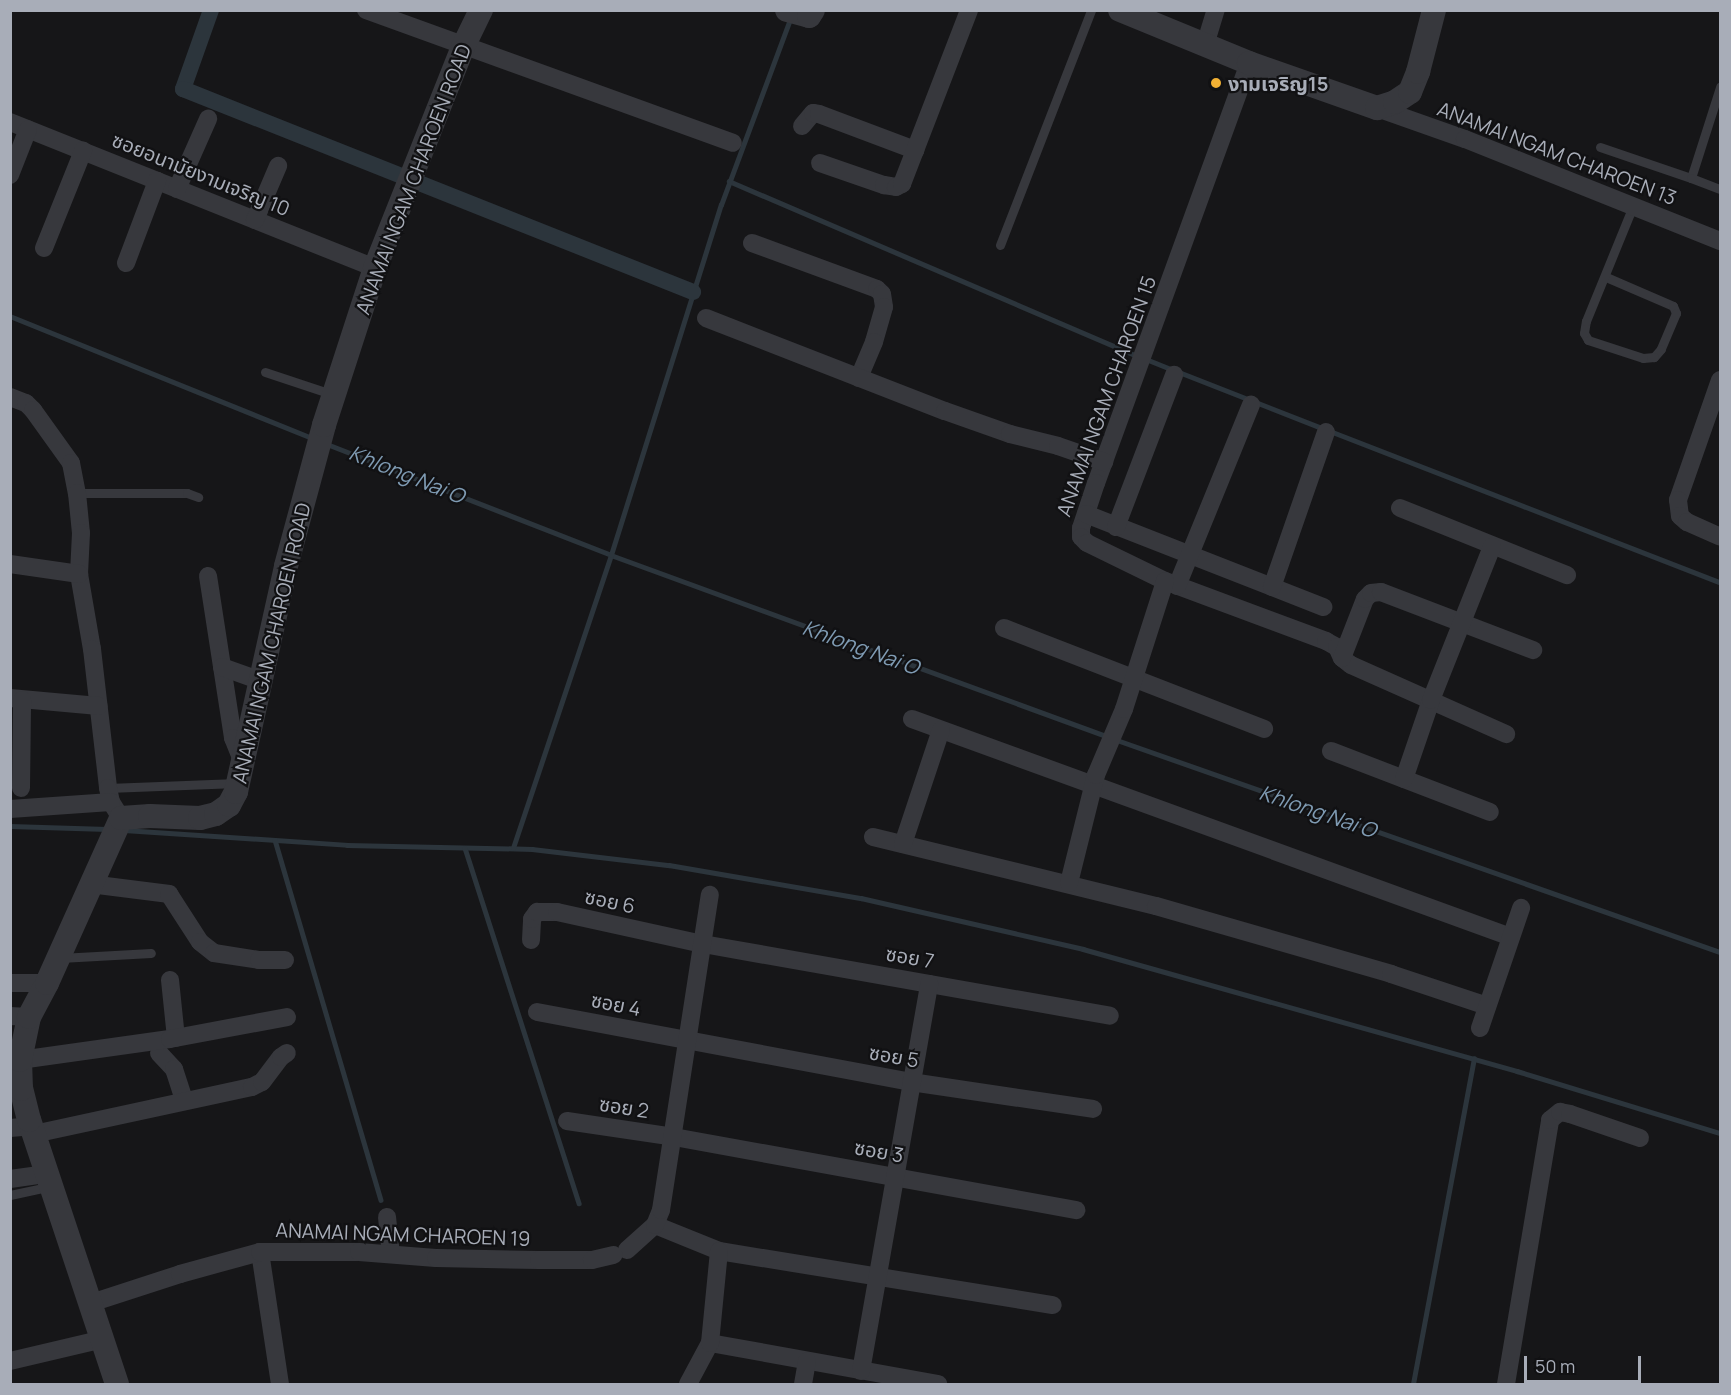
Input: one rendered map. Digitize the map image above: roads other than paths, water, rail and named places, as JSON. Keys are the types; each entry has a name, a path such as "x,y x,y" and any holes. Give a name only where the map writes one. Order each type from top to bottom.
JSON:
{"street":[{"path":"366,10 733,143"},
{"name":"ANAMAI NGAM CHAROEN ROAD","path":"114,813 200,818 216,814 230,805 241,773 286,566 321,436 375,268 463,47 481,10"},
{"path":"787,10 809,16 813,10"},
{"path":"820,164 896,187 902,184 908,174 915,150 969,10"},
{"path":"1120,10 1250,63 1377,108 1395,102 1410,92 1418,72 1434,10"},
{"path":"1205,45 1216,10"},
{"name":"ANAMAI NGAM CHAROEN 15","path":"1250,63 1104,462 1086,514 1081,537 1087,543 1171,584 1326,641 1337,647 1342,658 1351,665 1506,734"},
{"name":"ANAMAI NGAM CHAROEN 13","path":"1377,108 1720,241"},
{"path":"802,126 813,113 819,114 915,150"},
{"path":"177,189 208,119"},
{"name":"ซอยอนามัยงามเจริญ 10","path":"10,122 375,268"},
{"path":"10,175 28,129"},
{"path":"44,248 83,151"},
{"path":"255,220 278,166"},
{"path":"126,263 157,181"},
{"path":"752,243 877,290 882,294 884,308 874,342 859,378"},
{"path":"706,318 1010,434 1058,446 1104,462"},
{"path":"1116,527 1174,375"},
{"path":"1720,380 1678,500 1680,516 1687,522 1720,537"},
{"path":"10,397 26,403 33,410 71,463 78,493 81,533 79,574 114,813 90,884 47,983 20,1017 21,1089 25,1129 49,1180 117,1384"},
{"path":"1069,883 1094,785 1134,678 1171,584 1190,554 1251,405"},
{"path":"1272,587 1326,432"},
{"path":"1400,508 1492,547 1567,575"},
{"path":"1086,514 1323,607"},
{"path":"1404,779 1431,700 1492,547"},
{"path":"10,564 79,574"},
{"path":"208,576 233,738 241,773"},
{"path":"1342,658 1365,599 1371,594 1382,592 1533,650"},
{"path":"1004,628 1264,729"},
{"path":"222,667 261,681"},
{"path":"21,788 16,699 99,706"},
{"path":"912,720 1511,937"},
{"path":"903,844 941,730"},
{"path":"1330,751 1490,812"},
{"path":"10,809 114,813"},
{"path":"873,837 1069,883 1391,974 1487,1006"},
{"path":"90,884 169,894 200,942 214,953 259,960 285,960"},
{"name":"ANAMAI NGAM CHAROEN 19","path":"91,1303 180,1274 260,1252 539,1260 592,1260 620,1253 655,1224 663,1201 710,895"},
{"path":"1480,1028 1521,908"},
{"name":"ซอย 6","path":"531,940 532,920 537,912 557,912 703,944"},
{"name":"ซอย 7","path":"703,944 1110,1016"},
{"path":"170,980 176,1038"},
{"path":"10,983 47,983"},
{"path":"861,1371 929,984"},
{"name":"ซอย 4","path":"537,1012 688,1040"},
{"path":"20,1060 176,1038 287,1017"},
{"name":"ซอย 5","path":"688,1040 911,1082 1094,1109"},
{"path":"159,1053 174,1069 184,1100"},
{"path":"25,1129 96,1123 184,1100 252,1087 262,1082 281,1057 287,1053"},
{"path":"1506,1384 1550,1120 1560,1112 1640,1138"},
{"name":"ซอย 2","path":"567,1121 674,1137"},
{"name":"ซอย 3","path":"674,1137 1076,1210"},
{"path":"10,1179 49,1180"},
{"path":"387,1216 391,1254"},
{"path":"655,1224 719,1251 1053,1305"},
{"path":"688,1384 710,1343 719,1251"},
{"path":"260,1252 280,1384"},
{"path":"10,1360 103,1339"},
{"path":"710,1343 861,1371 904,1382 938,1384"},
{"path":"803,1384 807,1361"}],"lane":[{"path":"1000,245 1091,10"},
{"path":"1691,178 1720,87"},
{"path":"1600,147 1720,189"},
{"path":"1606,277 1673,306 1676,313 1661,349 1654,357 1643,358 1588,340 1584,333 1586,321 1606,277 1633,206"},
{"path":"266,372 335,396"},
{"path":"78,493 187,493 198,497"},
{"path":"114,813 241,773"},
{"path":"58,958 151,953"},
{"path":"10,1195 49,1180"}],"waterway":[{"path":"211,10 183,89 693,292"},
{"path":"513,848 611,555 721,205 791,17"},
{"path":"729,181 1138,356"},
{"name":"Khlong Nai O","path":"10,316 314,439"},
{"path":"1146,359 1171,369"},
{"path":"1179,372 1322,428"},
{"path":"1330,431 1720,582"},
{"name":"Khlong Nai O","path":"327,444 611,555 1109,737"},
{"name":"Khlong Nai O","path":"1117,740 1720,952"},
{"path":"10,826 107,829"},
{"path":"124,830 347,845 532,849 669,865 861,898 1083,949 1517,1071 1720,1133"},
{"path":"275,840 381,1200"},
{"path":"465,848 579,1203"},
{"path":"1413,1384 1474,1059"}],"place":[{"name":"งามเจริญ15","path":"1216,83"}]}
